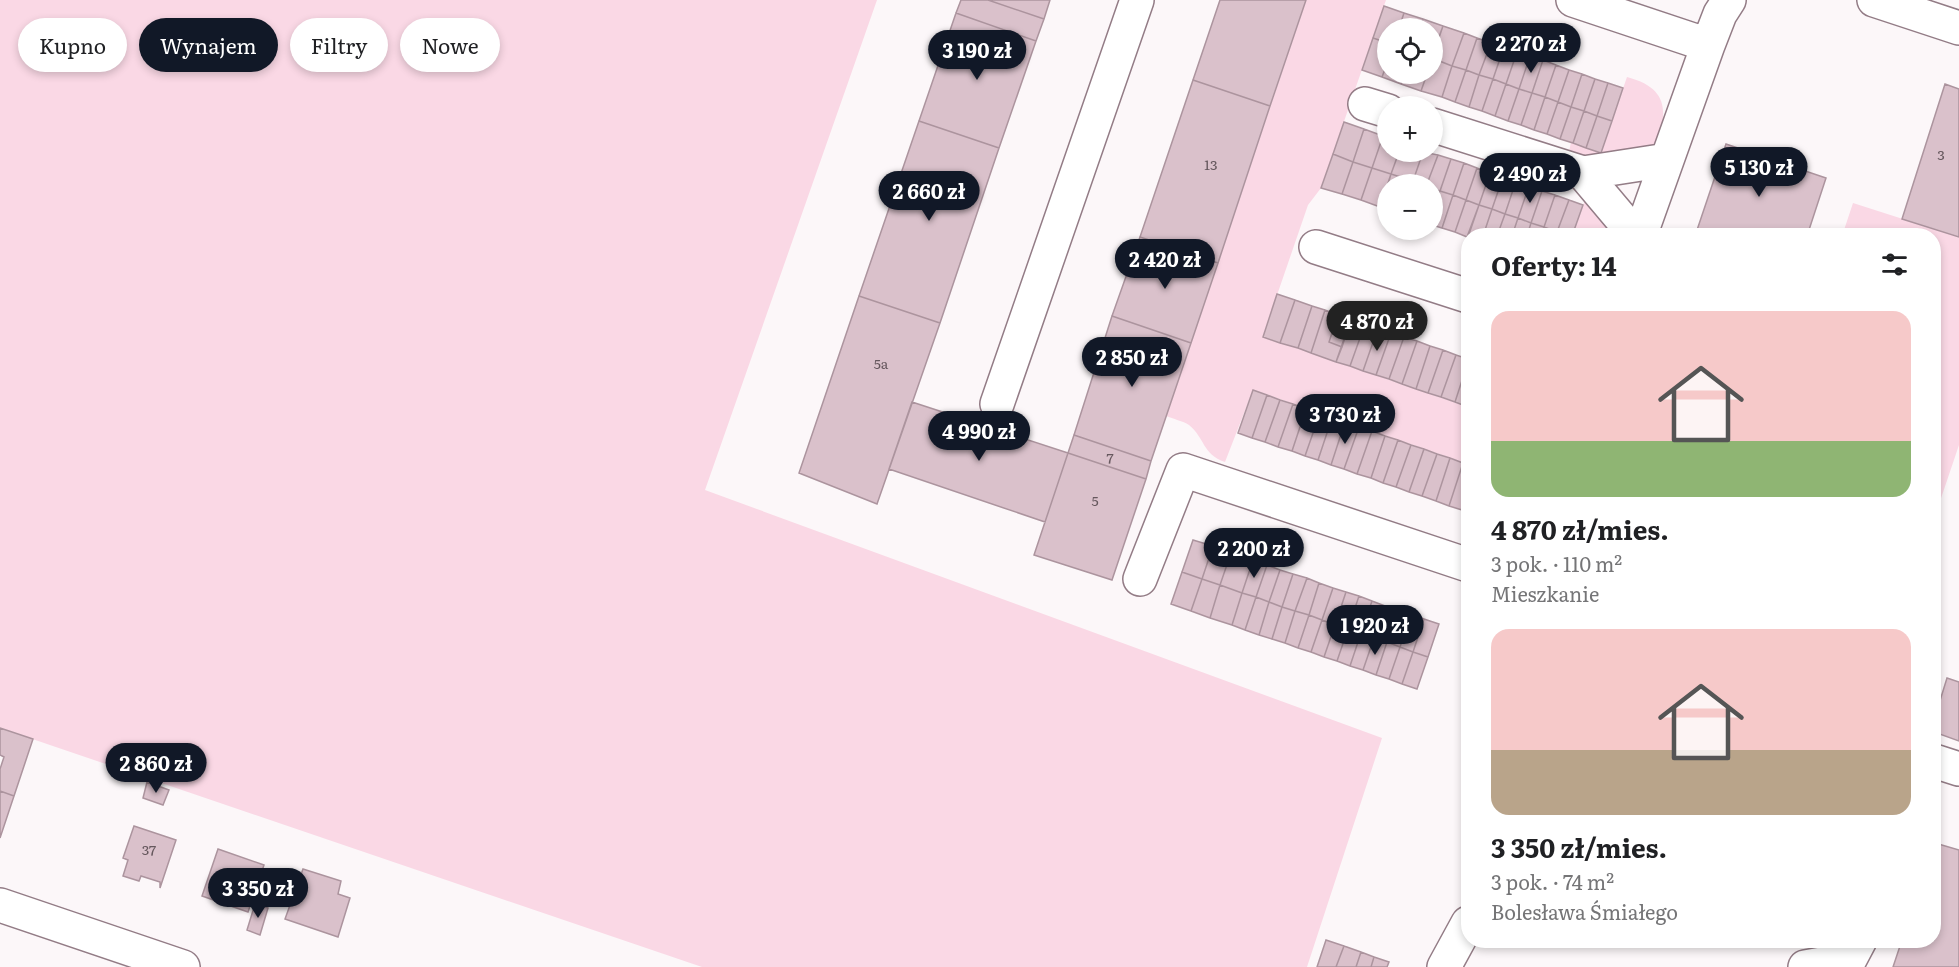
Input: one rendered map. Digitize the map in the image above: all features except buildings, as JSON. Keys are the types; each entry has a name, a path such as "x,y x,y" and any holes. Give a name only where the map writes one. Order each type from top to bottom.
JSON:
{"street":[{"path":"997,404 1137,0"},
{"path":"1573,0 1708,45"},
{"path":"1641,228 1708,45 1720,14 1729,0"},
{"path":"1874,0 1959,28"},
{"path":"1443,128 1583,173 1667,160"},
{"path":"1583,173 1631,228"},
{"path":"1316,247 1461,294"},
{"path":"1140,579 1183,470 1461,564"},
{"path":"1941,763 1959,769"},
{"path":"0,905 183,967"},
{"path":"1444,967 1461,936"},
{"path":"1805,967 1850,959 1856,948"}],"shaded area":[{"path":"0,0 877,0 705,490 1382,738 1307,967 702,967 0,728"},
{"path":"1306,0 1386,0 1380,18 1377,18 1377,26 1321,188 1308,205 1263,336 1461,405 1461,462 1253,390 1225,462 1212,455 1194,430 1184,422 1166,416"},
{"path":"1627,77 1642,82 1652,89 1663,106 1661,128 1653,153 1598,161 1569,152 1571,142 1601,152"},
{"path":"1585,200 1615,228 1575,228"},
{"path":"1853,203 1931,228 1845,228"},
{"path":"1941,231 1959,237 1959,445 1941,498"}]}
